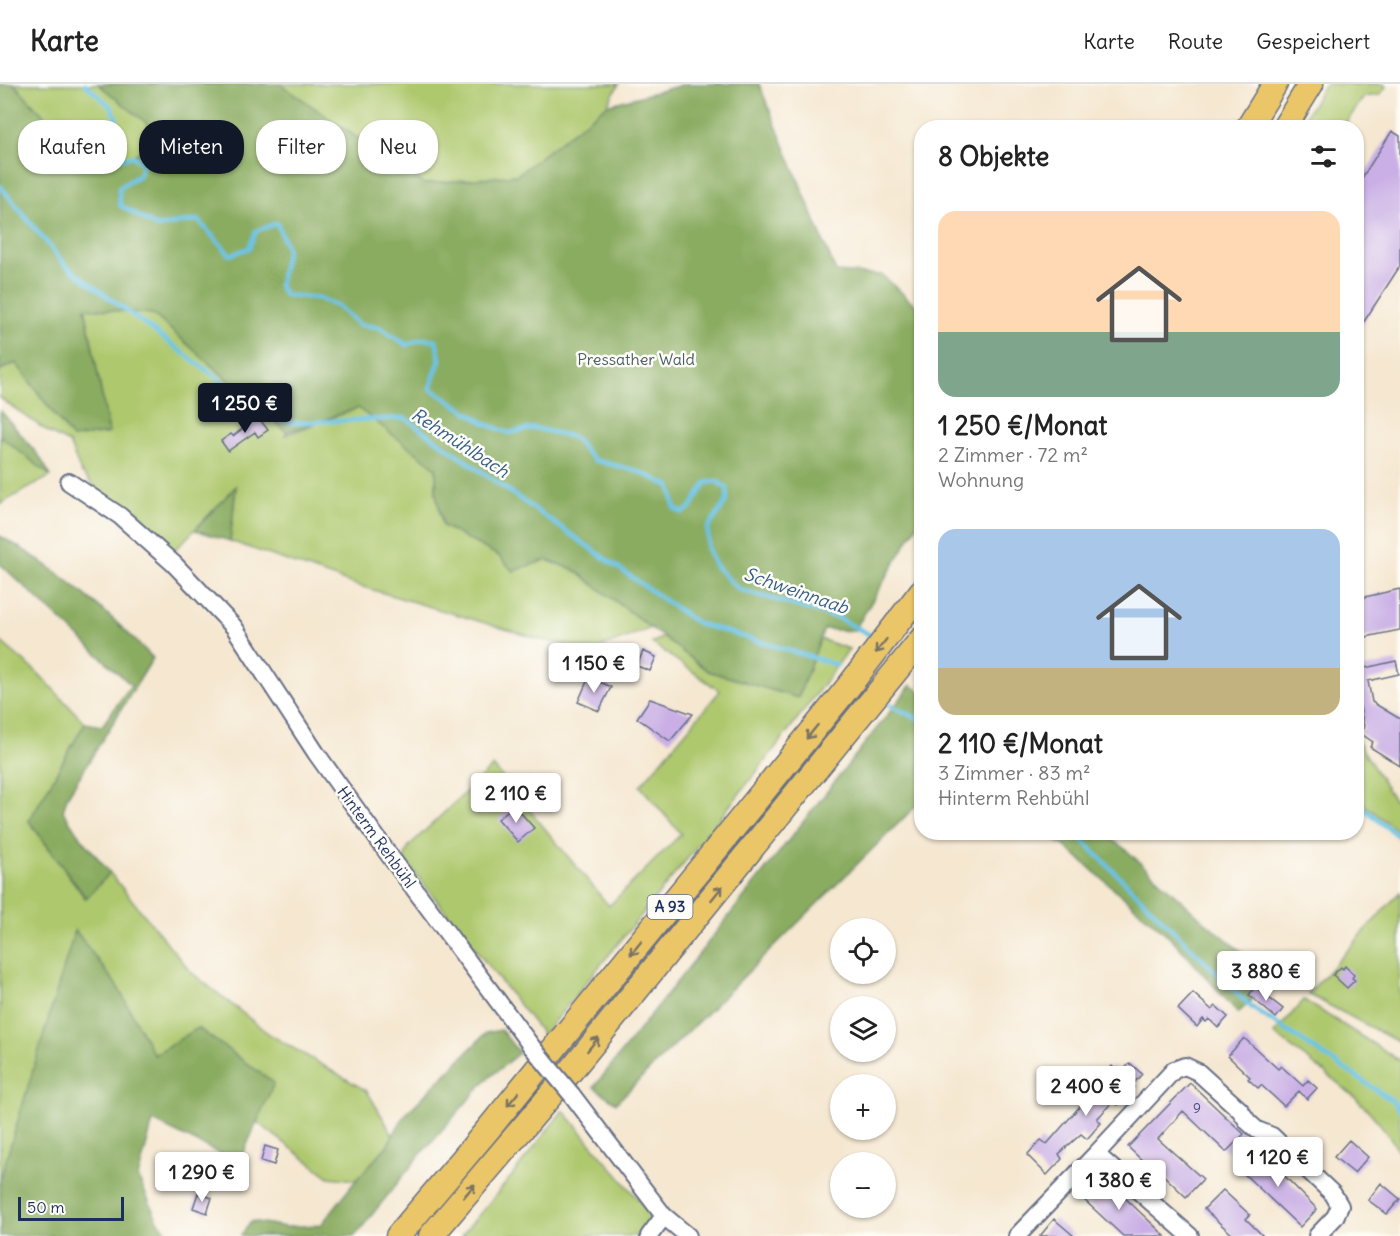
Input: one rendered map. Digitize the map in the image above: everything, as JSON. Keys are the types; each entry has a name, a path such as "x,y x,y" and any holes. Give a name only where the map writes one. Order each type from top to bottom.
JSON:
{"highway":[{"path":"1253,120 1275,84"},
{"path":"1289,120 1311,84"},
{"name":"A 93","path":"398,1236 490,1127 849,686 914,602"},
{"name":"A 93","path":"431,1236 556,1089 914,649"}],"street":[{"name":"Hinterm Rehbühl","path":"69,482 120,516 174,564 234,627 316,753 532,1047 572,1095 664,1216 688,1236"},
{"path":"1017,1236 1174,1070 1185,1066 1198,1072 1240,1110 1248,1122 1257,1130 1272,1136 1333,1194 1340,1206 1335,1216 1317,1236"},
{"path":"1096,1154 1190,1236"},
{"path":"648,1236 664,1216"}],"green space":[{"name":"Pressather Wald","path":"0,84 14,84 48,120 18,120 18,174 127,174 127,157 139,153 139,174 244,174 244,120 143,120 98,84 280,84 332,120 256,120 256,174 346,174 346,130 358,138 358,174 410,174 424,184 517,175 607,105 686,84 759,84 836,272 882,275 914,304 914,531 854,631 824,629 798,698 708,671 573,569 546,560 513,571 499,556 443,526 436,493 436,468 358,408 287,432 153,314 85,308 109,433 72,438 16,363 0,370"},
{"path":"14,84 98,84 143,120 139,120 139,153 127,157 127,120 48,120"},
{"path":"280,84 619,84 607,105 517,175 423,184 409,174 438,174 438,120 358,120 358,139 346,130 346,120 331,120"},
{"path":"1325,84 1384,84 1386,87 1380,95 1364,97 1348,120 1303,120"},
{"path":"85,307 153,314 287,432 285,435 358,408 436,468 436,493 443,526 499,556 513,571 546,560 573,569 651,628 594,650 542,640 353,584 230,541 236,487 174,551 101,493 81,472 69,443 50,433 0,398 0,370 16,363 72,438 109,433"},
{"path":"0,410 39,456 51,476 0,436"},
{"path":"0,436 51,476 0,504"},
{"path":"236,486 230,541 195,530"},
{"path":"0,536 21,548 81,591 153,658 67,797 63,811 110,873 86,898 29,821 85,723 102,726 131,685 0,564"},
{"path":"663,637 708,671 798,697 820,639 849,649 737,796 543,1035 404,859 409,846 493,766 609,906 681,834 640,786 720,691 652,643"},
{"path":"0,641 39,674 85,723 29,821 85,898 110,873 191,972 269,1034 367,1091 393,1135 387,1146 356,1180 329,1177 257,1122 273,1083 154,1055 117,986 0,1180"},
{"path":"911,685 914,687 914,808 616,1103 594,1087"},
{"path":"1364,752 1394,800 1400,803 1400,833 1364,804"},
{"path":"1054,840 1113,840 1203,920 1275,979 1238,1013 1172,939 1062,844"},
{"path":"1400,892 1400,1043 1308,994"},
{"path":"75,930 117,986 154,1055 198,1028 274,1083 239,1163 153,1121 138,1177 157,1219 167,1232 166,1236 0,1236 0,1180"},
{"path":"1304,1000 1400,1061 1400,1154 1389,1135 1360,1102 1274,1034"},
{"path":"501,1030 519,1053 485,1081 420,1155 355,1236 240,1236 252,1221 286,1227 321,1225 356,1180 387,1146 404,1116 486,1033"},
{"path":"563,1110 655,1219 642,1236 461,1236 511,1177"}],"building":[{"path":"1392,131 1400,136 1400,266 1364,322 1364,175"},
{"path":"258,417 268,430 258,437 255,432 228,451 221,441 231,434 233,436"},
{"path":"1400,589 1400,630 1364,637 1364,597"},
{"path":"643,651 656,657 650,671 637,666"},
{"path":"1396,661 1399,674 1368,681 1372,702 1400,719 1400,766 1370,747 1373,742 1364,736 1364,668"},
{"path":"589,677 611,687 599,711 578,702"},
{"path":"650,699 693,714 670,741 637,718"},
{"path":"514,805 534,828 518,842 498,819"},
{"path":"1345,966 1354,975 1352,978 1355,980 1347,988 1333,975"},
{"path":"1255,987 1283,1009 1276,1018 1249,995"},
{"path":"1193,993 1212,1010 1216,1006 1228,1017 1218,1028 1209,1019 1206,1022 1203,1019 1197,1027 1178,1009"},
{"path":"1244,1038 1278,1069 1281,1066 1303,1086 1308,1080 1317,1088 1307,1099 1299,1091 1284,1106 1261,1085 1258,1088 1228,1056"},
{"path":"1130,1063 1142,1074 1132,1085 1134,1087 1118,1105 1113,1101 1097,1119 1101,1123 1087,1139 1081,1134 1059,1154 1062,1159 1047,1175 1027,1155 1041,1140 1047,1144 1081,1105 1083,1107 1100,1088 1096,1084 1112,1066 1120,1074"},
{"path":"1190,1083 1244,1134 1226,1152 1183,1111 1158,1139 1203,1179 1186,1197 1153,1165 1150,1168 1128,1147"},
{"path":"1349,1140 1368,1157 1354,1173 1334,1157"},
{"path":"265,1146 278,1150 274,1165 261,1161"},
{"path":"1259,1150 1317,1209 1300,1227 1240,1170"},
{"path":"1102,1176 1165,1236 1123,1236 1082,1198"},
{"path":"1381,1183 1400,1199 1387,1214 1368,1200"},
{"path":"1223,1190 1250,1215 1246,1219 1263,1236 1234,1236 1204,1209"},
{"path":"198,1193 212,1198 207,1213 193,1208"},
{"path":"1054,1219 1074,1236 1040,1236"}],"waterway":[{"name":"Schweinnaab","path":"85,84 110,106 117,117 115,123 94,143 94,154 100,162 134,156 143,165 139,175 119,188 120,205 157,227 198,220 230,255 249,248 256,231 277,223 287,249 279,286 285,295 318,298 337,306 360,325 379,327 407,345 421,339 436,340 440,360 430,388 486,424 509,433 534,428 573,437 594,460 637,471 670,486 675,509 683,513 691,507 706,483 716,481 727,488 727,500 708,528 708,550 715,565 738,589 838,618 876,638"},
{"name":"Rehmühlbach","path":"0,186 65,265 229,387 289,423 405,418 697,623 837,665"},
{"name":"Rehmühlbach","path":"890,705 914,717"},
{"name":"Schweinnaab","path":"1364,809 1400,838"},
{"name":"Rehmühlbach","path":"1082,840 1251,1007 1393,1101 1400,1111"}]}
